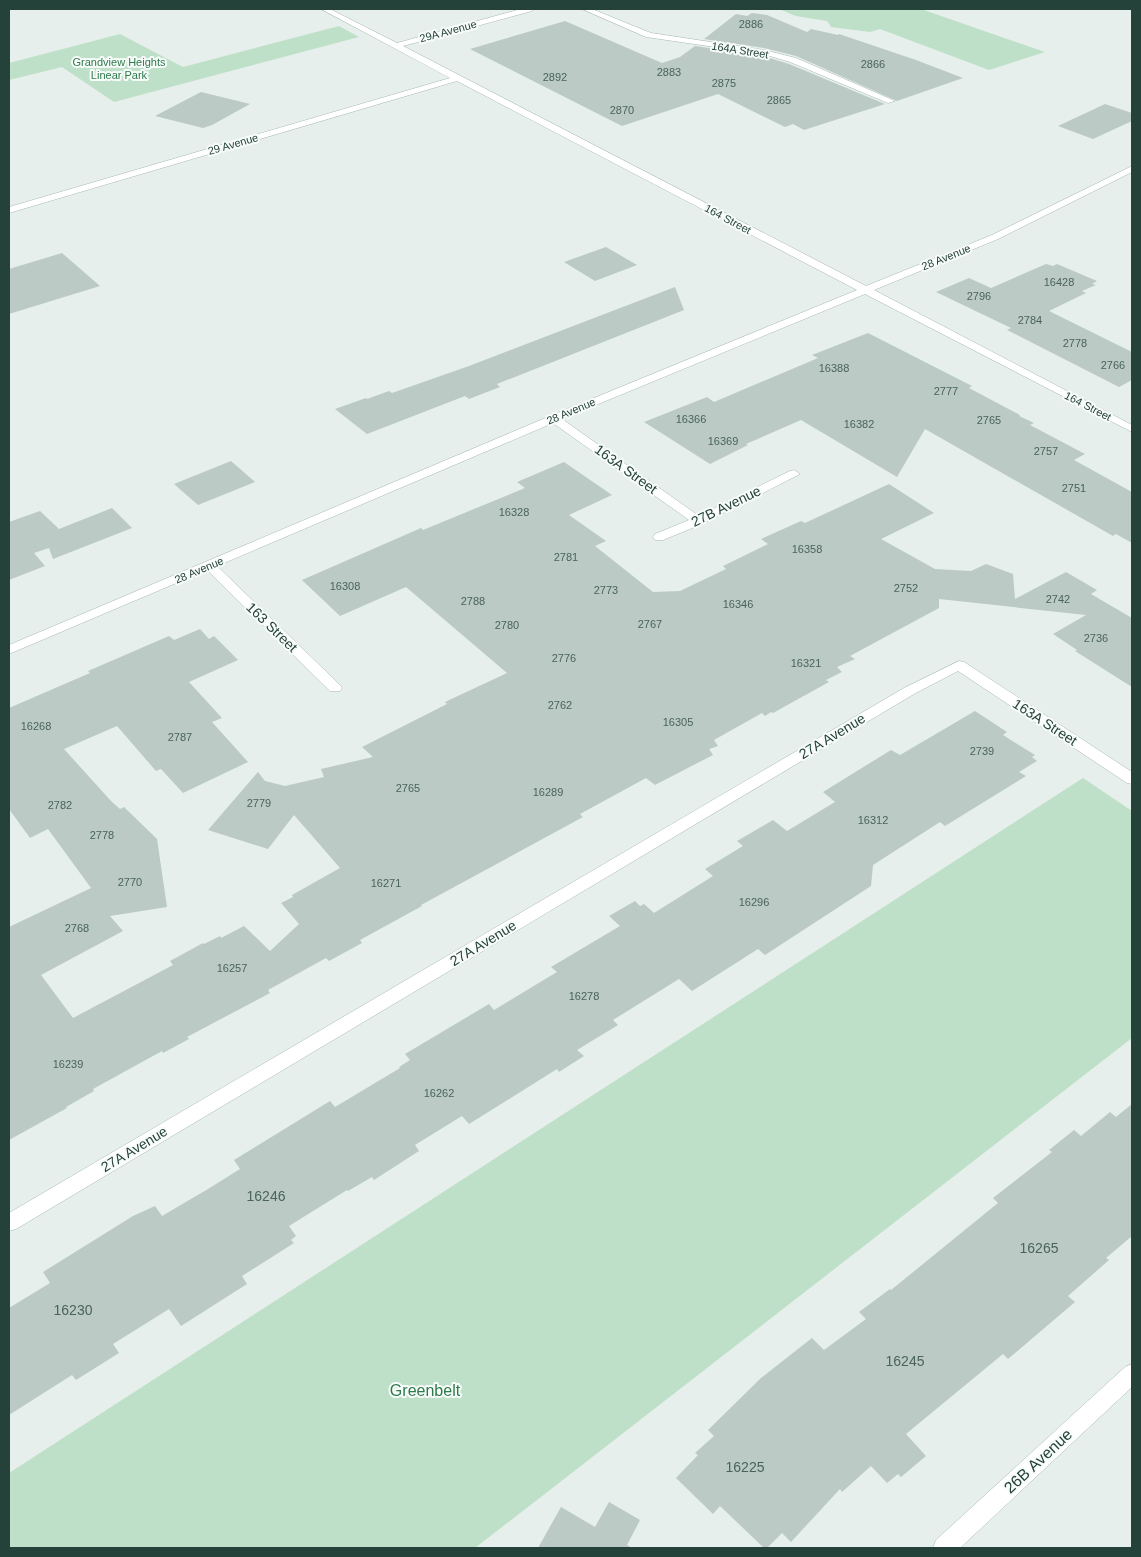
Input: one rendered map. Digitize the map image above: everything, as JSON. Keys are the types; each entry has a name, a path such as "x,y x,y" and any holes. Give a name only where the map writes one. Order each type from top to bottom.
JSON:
{"street":[{"name":"164 Street","path":"325,9 1132,429"},
{"name":"29A Avenue","path":"395,46 529,9"},
{"name":"164A Street","path":"586,9 649,35 764,52 793,60 891,101"},
{"name":"29 Avenue","path":"9,210 458,78"},
{"name":"28 Avenue","path":"9,650 554,418 995,237 1132,169"},
{"name":"163A Street","path":"554,418 698,521"},
{"name":"27B Avenue","path":"659,537 698,521 794,474"},
{"name":"163 Street","path":"210,566 335,688"},
{"name":"163A Street","path":"959,665 1132,779"},
{"name":"27A Avenue","path":"9,1223 909,691 959,665"},
{"name":"26B Avenue","path":"944,1548 1132,1374"}],"green space":[{"path":"779,9 921,9 1045,52 989,70 880,29 870,32 831,27 827,21 796,16"},
{"name":"Grandview Heights Linear Park","path":"339,26 359,37 114,102 62,67 9,80 9,63 120,34 183,67"},
{"name":"Greenbelt","path":"1083,778 1132,811 1132,1038 475,1548 9,1548 9,1473"}],"building":[{"path":"752,13 767,15 807,32 811,29 839,34 963,78 897,101 796,56 764,48 704,39 736,14 747,16"},
{"path":"565,21 662,63 680,57 695,46 763,56 789,64 885,104 804,130 793,124 785,127 718,94 622,126 470,49"},
{"path":"201,92 250,104 203,128 155,116"},
{"path":"1105,104 1132,113 1132,121 1093,139 1058,126"},
{"path":"606,247 637,265 595,281 564,262"},
{"path":"62,253 100,286 9,314 9,269"},
{"path":"1046,264 1053,266 1057,264 1097,281 1092,284 1096,285 1082,291 1086,293 1049,311 1132,352 1132,380 1119,387 1007,330 1011,328 936,292 969,278 991,288"},
{"path":"675,287 684,310 497,384 500,387 469,399 465,396 367,434 335,409 389,391 392,393 469,366"},
{"path":"868,333 972,386 969,388 1034,423 1030,425 1085,454 1074,460 1132,492 1132,543 1116,534 1113,536 925,429 897,477 801,420 746,444 748,445 710,464 644,422 707,397 714,402 818,358 812,355"},
{"path":"231,461 255,482 198,505 174,484"},
{"path":"564,462 612,495 569,515 606,541 595,546 653,592 680,591 726,569 723,566 768,544 761,539 801,521 805,523 889,484 934,513 881,539 935,569 971,571 986,564 1013,574 1015,599 1066,572 1097,590 1091,594 1132,618 1132,687 1075,651 1077,650 1053,634 1086,615 939,599 939,608 850,656 855,659 837,667 842,672 826,680 829,682 773,713 771,712 765,716 762,713 714,740 718,746 709,749 713,755 655,785 646,778 580,814 583,817 421,905 360,940 362,943 329,961 326,958 268,990 270,993 187,1037 189,1039 163,1053 162,1051 93,1089 94,1091 67,1108 9,1140 9,927 91,888 48,829 30,838 9,809 9,708 169,636 174,640 200,629 209,639 214,636 238,660 189,682 222,718 212,722 248,762 183,793 161,769 156,771 117,726 64,749 111,801 120,809 124,807 157,839 167,907 110,916 123,931 41,975 73,1018 173,965 170,961 203,943 220,936 221,938 244,926 270,951 299,924 281,903 340,868 294,815 268,849 208,830 258,772 265,781 285,786 324,777 321,769 373,757 362,747 447,704 445,702 507,673 406,587 340,616 302,580 421,528 423,530 525,488 517,482"},
{"path":"112,508 132,528 53,559 49,548 34,553 45,566 9,580 9,522 40,511 59,529"},
{"path":"975,711 1007,732 1003,735 1035,755 1032,757 1037,761 1019,772 1026,776 945,826 940,822 873,865 871,886 765,955 758,949 692,991 679,979 613,1020 618,1025 577,1050 584,1056 559,1072 557,1069 469,1124 462,1116 415,1145 419,1151 374,1180 372,1177 347,1190 289,1226 296,1236 291,1240 294,1243 242,1276 247,1284 181,1326 169,1309 113,1344 119,1353 76,1380 72,1375 9,1415 9,1308 50,1283 43,1272 133,1216 155,1206 162,1216 208,1189 240,1169 234,1160 330,1101 335,1107 400,1068 410,1060 405,1054 489,1004 494,1010 557,972 551,967 620,926 609,916 635,901 640,906 644,904 654,913 713,876 705,869 743,846 737,841 773,820 787,831 835,802 823,792 891,750 900,755"},
{"path":"1132,1104 1132,1236 1106,1258 1109,1260 1068,1296 1075,1302 1008,1359 1003,1354 906,1434 926,1456 901,1477 898,1474 887,1483 871,1466 842,1492 840,1489 791,1542 782,1533 767,1548 764,1548 720,1506 713,1514 676,1478 698,1455 695,1453 714,1436 708,1430 761,1378 812,1338 824,1350 866,1319 859,1312 891,1290 998,1203 993,1198 1052,1152 1049,1150 1074,1130 1081,1136 1110,1112 1116,1117"},
{"path":"609,1502 640,1520 627,1545 632,1548 538,1548 561,1507 595,1527"}]}
